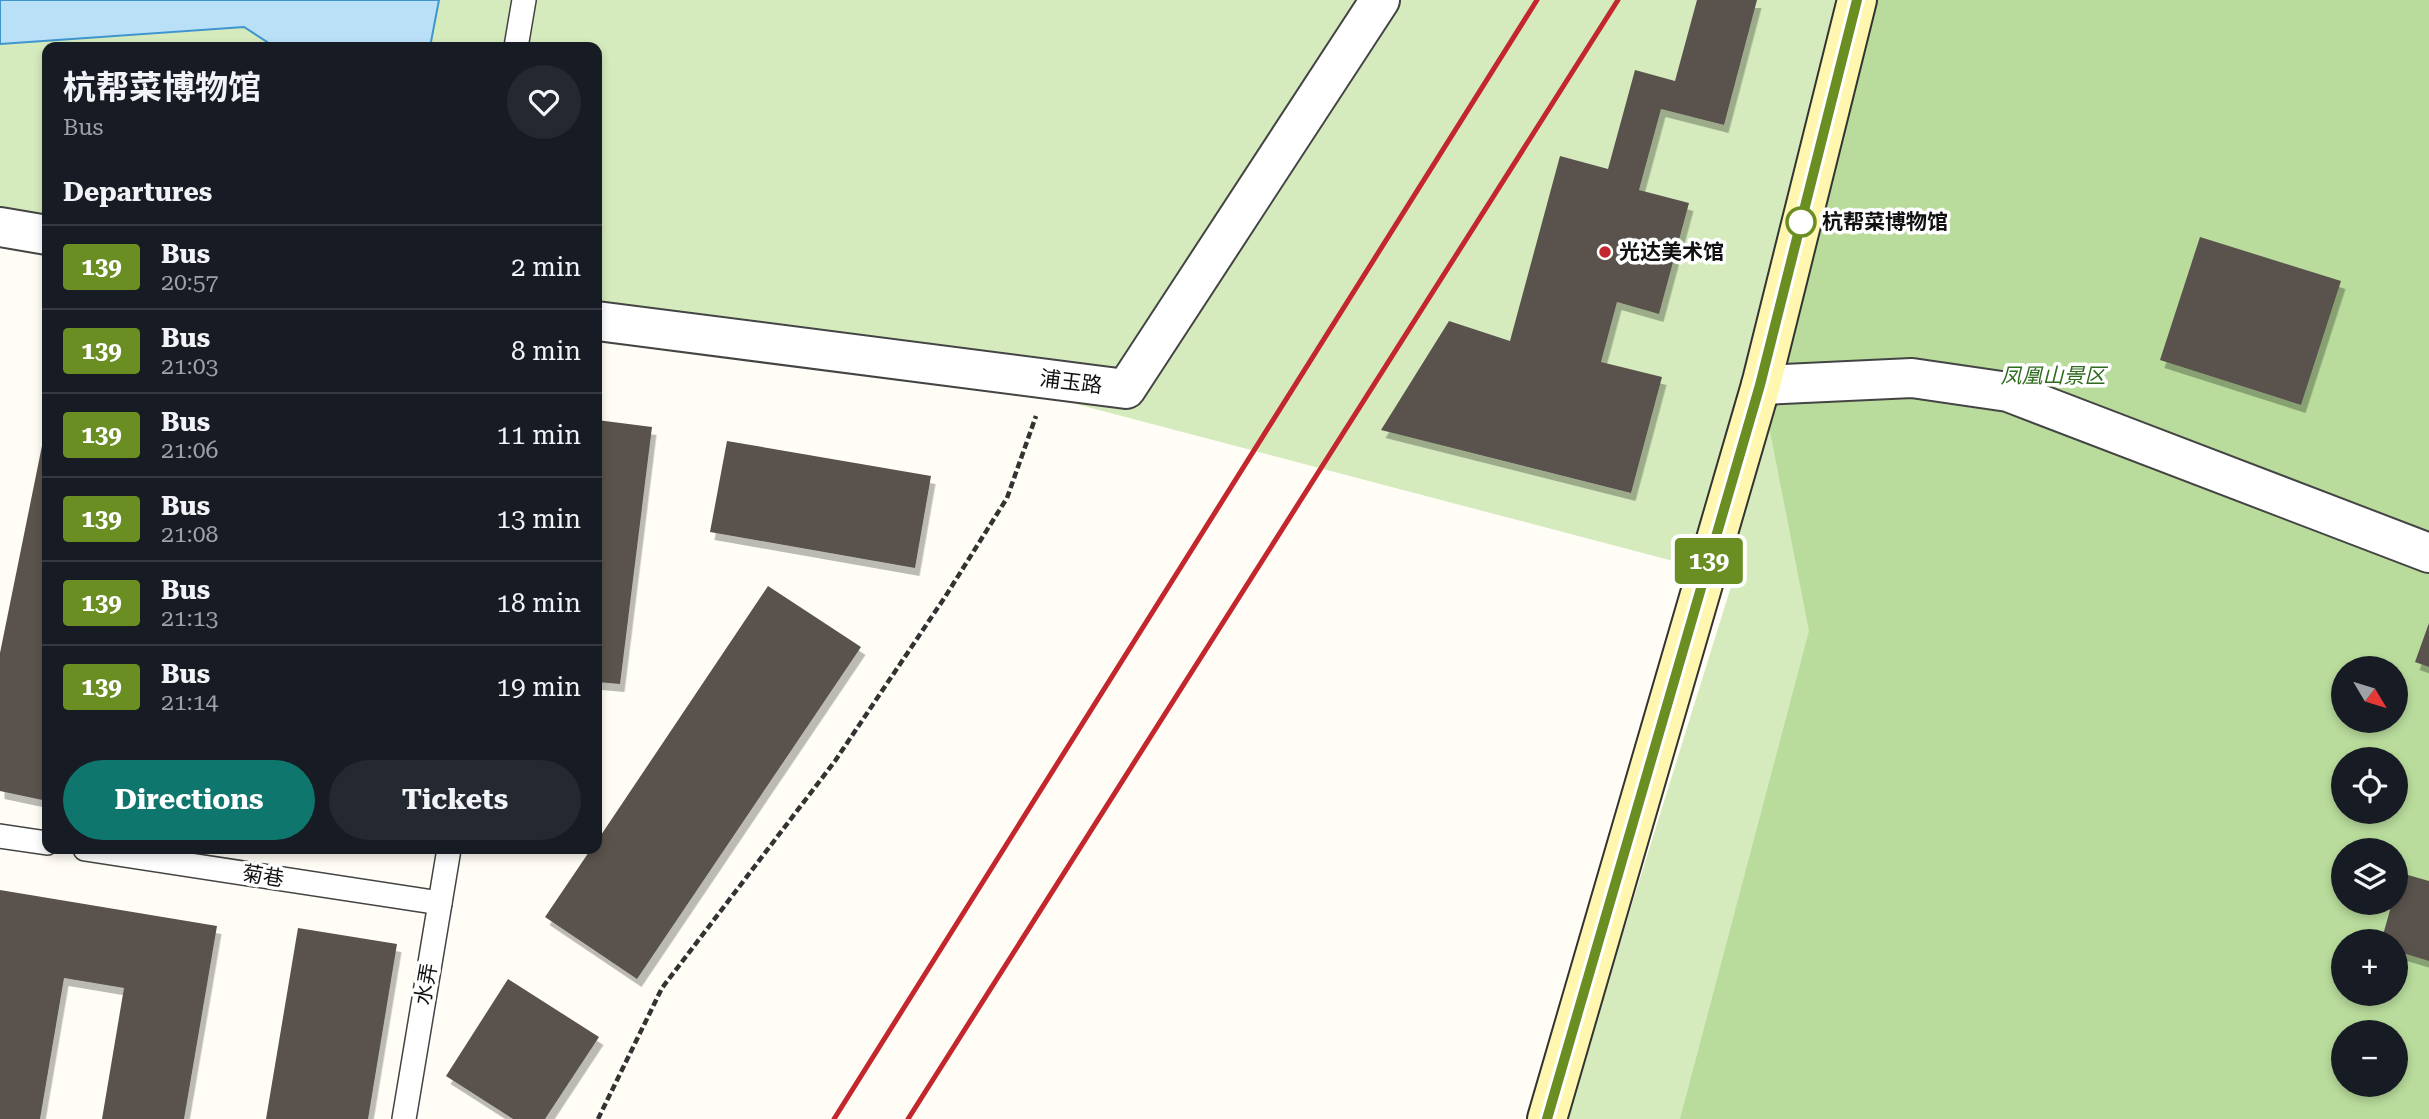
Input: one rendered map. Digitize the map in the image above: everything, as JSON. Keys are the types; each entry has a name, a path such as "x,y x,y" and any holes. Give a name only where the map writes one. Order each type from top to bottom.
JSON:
{"street":[{"name":"浦玉路","path":"602,322 1126,389 1380,0"},
{"path":"1547,1119 1760,385 1857,0"},
{"path":"0,227 42,234"},
{"path":"1760,385 1912,378 2008,392 2429,553"}],"lane":[{"path":"517,42 524,0"},
{"path":"0,836 42,842"},
{"name":"菊巷","path":"117,854 440,904"},
{"name":"水弄","path":"404,1119 448,854"}],"path":[{"path":"598,1119 662,988 835,761 1007,498 1049,380"}],"green space":[{"name":"凤凰山景区","path":"0,0 2429,0 2429,1119 1565,1119 1734,577 977,378 602,322 602,42 42,42 42,237 0,231"},
{"path":"1857,0 2429,0 2429,1119 1680,1119 1809,631 1761,385"}],"water":[{"path":"0,0 439,0 431,42 267,42 244,27 0,44"}],"building":[{"name":"光达美术馆","path":"1697,0 1757,0 1724,125 1661,109 1639,190 1689,203 1659,314 1617,302 1601,362 1662,377 1631,493 1381,430 1449,321 1510,341 1560,156 1608,169 1635,70 1675,81"},
{"path":"2200,237 2341,281 2301,405 2160,360"},
{"path":"602,421 652,427 620,684 602,682"},
{"path":"727,441 931,476 915,568 710,532"},
{"path":"42,446 42,800 0,791 0,653"},
{"path":"768,586 861,647 637,979 545,917 588,854 602,854 602,834"},
{"path":"2429,623 2429,667 2415,662"},
{"path":"2408,875 2429,881 2429,961 2408,955 2408,929 2385,929 2389,915 2408,915"},
{"path":"0,890 217,926 184,1119 102,1119 124,988 64,978 40,1119 0,1119"},
{"path":"298,928 397,944 368,1119 266,1119"},
{"path":"508,979 599,1037 545,1119 513,1119 446,1076"}],"railway":[{"path":"834,1119 1537,0"},
{"path":"908,1119 1618,0"}],"bus line":[{"name":"139","path":"1547,1119 1760,385 1857,0"}],"place":[{"name":"杭帮菜博物馆","path":"1801,222"},
{"name":"光达美术馆","path":"1605,252"}]}
